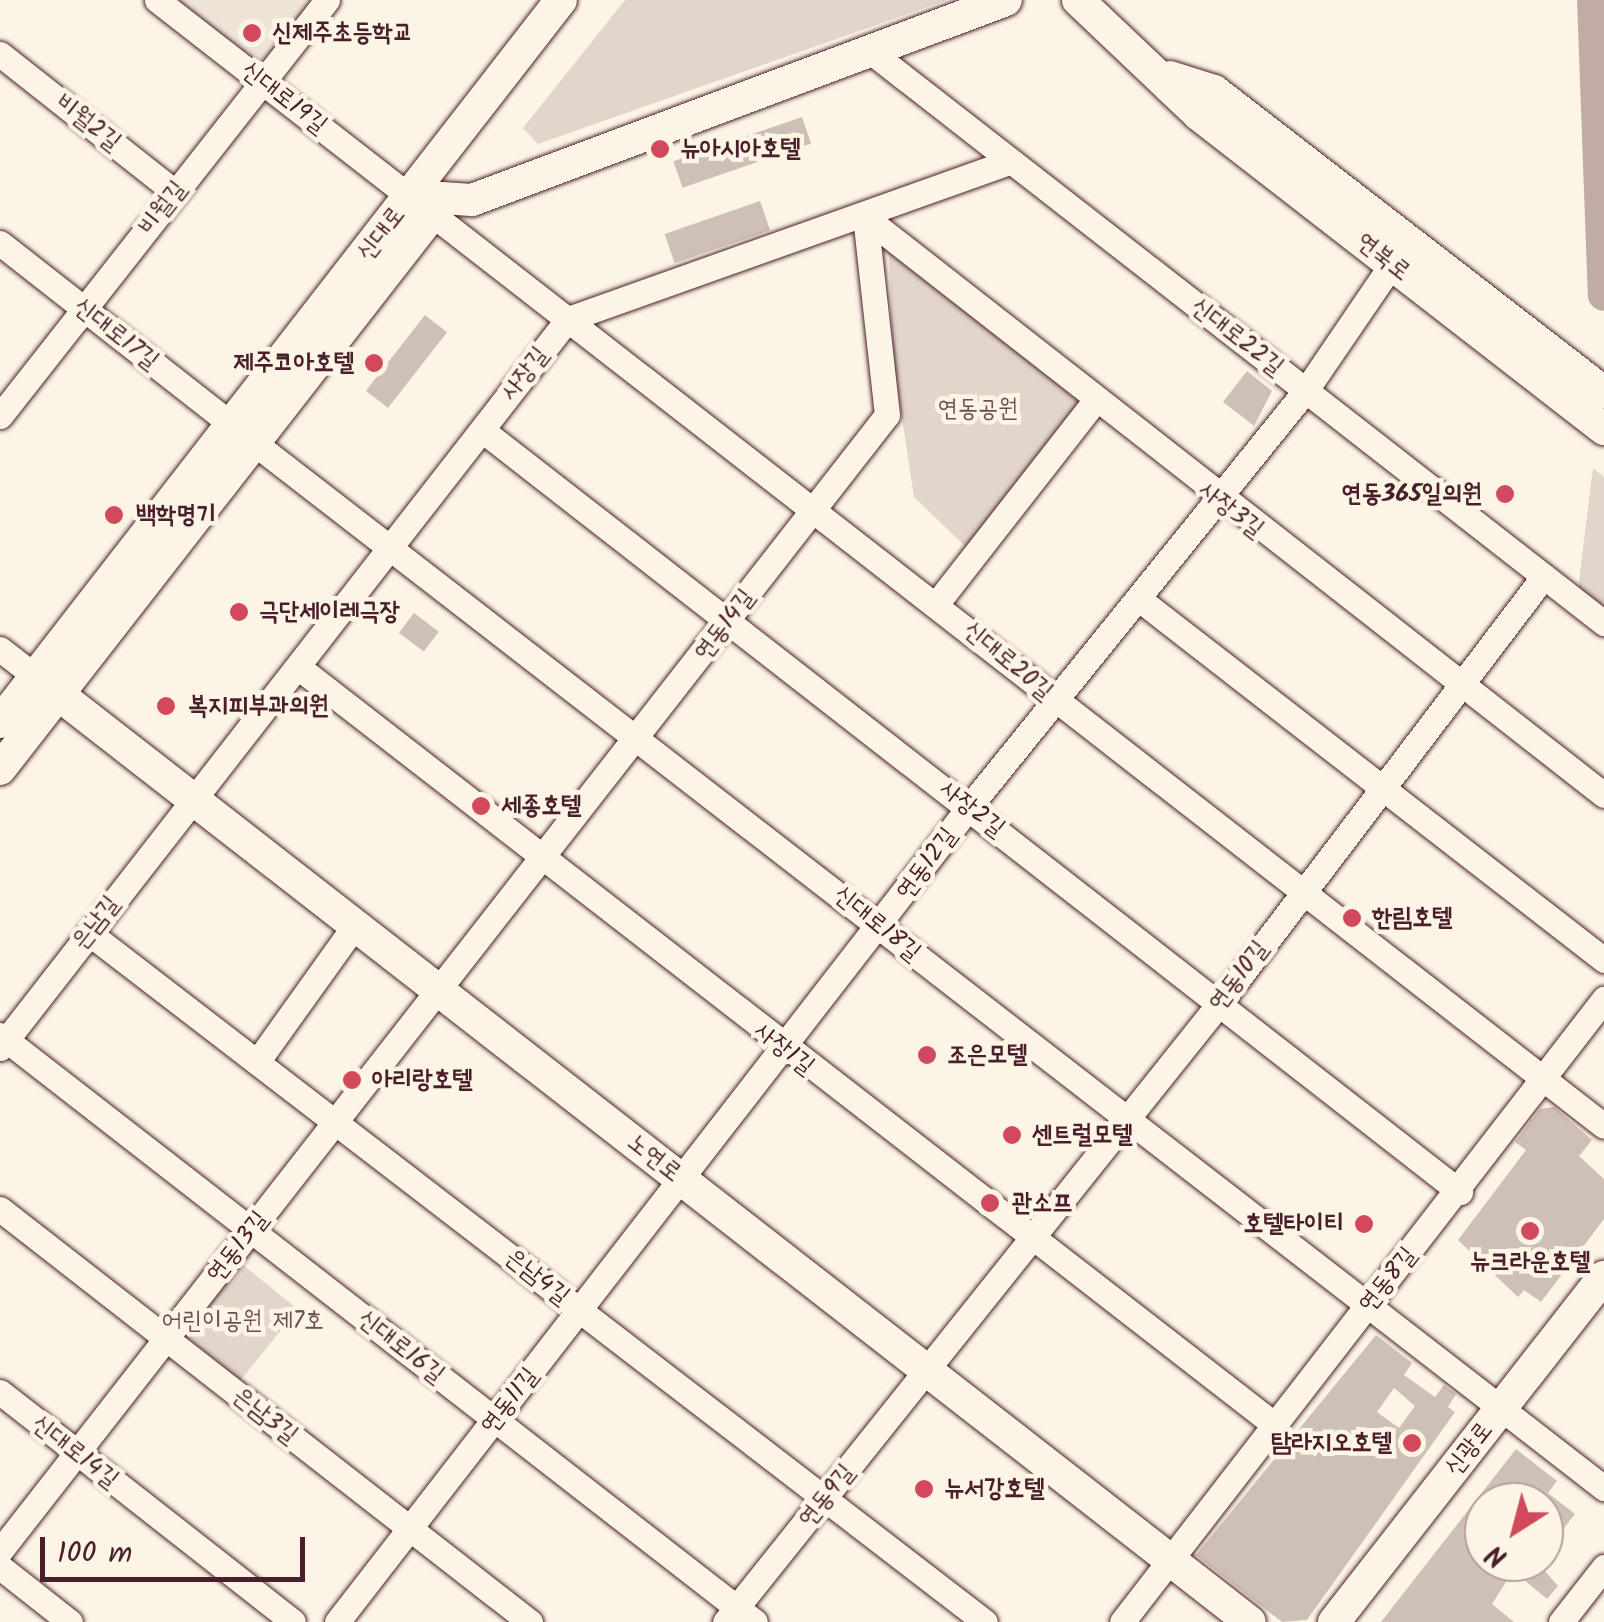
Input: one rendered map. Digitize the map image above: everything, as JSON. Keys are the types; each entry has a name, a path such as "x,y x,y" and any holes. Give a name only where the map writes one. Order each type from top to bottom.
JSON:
{"main road":[{"path":"422,204 561,0"},
{"name":"신대로","path":"0,768 47,686 422,204 472,200 1006,0"},
{"name":"연북로","path":"1078,0 1170,78 1198,114 1604,429"},
{"name":"연북로","path":"1170,78 1214,91 1602,390"},
{"name":"신대로","path":"0,722 47,686"},
{"name":"노연로","path":"47,686 1250,1622"},
{"name":"신광로","path":"1334,1622 1604,1276"}],"street":[{"name":"신대로19길","path":"158,0 422,204"},
{"name":"비월길","path":"0,416 327,0"},
{"name":"신대로22길","path":"870,50 1604,623"},
{"name":"비월2길","path":"0,54 175,192"},
{"path":"568,319 865,217 1011,160"},
{"name":"신대로20길","path":"422,204 1604,1126"},
{"name":"사장3길","path":"865,217 1217,500 1604,795"},
{"name":"연동14길","path":"438,990 640,737 887,414 865,217"},
{"name":"신대로17길","path":"0,244 242,433"},
{"name":"연동12길","path":"684,1181 969,807 1306,390 1392,264"},
{"name":"사장길","path":"192,799 568,319"},
{"path":"937,602 1093,403"},
{"name":"사장2길","path":"482,430 1222,1000 1460,1192"},
{"name":"신대로18길","path":"242,433 640,737 1124,1122 1604,1488"},
{"name":"연동10길","path":"928,1371 1028,1238 1222,1000 1300,892 1544,576"},
{"path":"1139,599 1604,960"},
{"path":"0,649 47,686"},
{"name":"사장1길","path":"298,666 784,1049 1276,1426"},
{"name":"은남길","path":"2,1041 192,799"},
{"path":"258,1062 355,925"},
{"name":"은남4길","path":"89,932 985,1622"},
{"name":"연동13길","path":"0,1551 438,990"},
{"name":"연동8길","path":"1122,1622 1365,1306 1546,1082 1604,1000"},
{"name":"신대로16길","path":"2,1041 496,1420 739,1617"},
{"name":"연동11길","path":"337,1622 684,1181"},
{"name":"은남3길","path":"0,1209 530,1622"},
{"name":"연동9길","path":"739,1617 824,1499 928,1371"},
{"name":"신대로14길","path":"0,1392 292,1622"},
{"path":"1561,1622 1604,1566"},
{"path":"0,1567 70,1622"}],"shaded area":[{"name":"신제주초등학교","path":"175,0 314,0 261,66"}],"green space":[{"path":"625,0 947,0 538,144 523,128"},
{"name":"연동공원","path":"888,236 1086,398 969,550 914,497 893,358"},
{"path":"1593,468 1604,477 1604,609 1578,589"},
{"name":"어린이공원 제7호","path":"242,1264 298,1309 240,1381 184,1335"}],"building":[{"path":"802,117 811,143 683,188 673,161"},
{"path":"760,201 770,230 675,263 665,234"},
{"path":"425,315 447,332 388,408 366,391"},
{"path":"1247,371 1272,391 1254,426 1223,402"},
{"path":"414,613 439,632 424,652 399,633"},
{"name":"뉴크라운호텔","path":"1554,1107 1592,1140 1579,1156 1604,1179 1604,1219 1541,1302 1524,1290 1518,1297 1458,1240 1526,1150 1515,1142 1540,1109"},
{"path":"1376,1335 1412,1363 1404,1375 1435,1397 1444,1385 1456,1394 1448,1407 1455,1412 1307,1620 1282,1622 1196,1555","holes":["1394,1388 1415,1406 1399,1428 1377,1412"]},
{"path":"1516,1449 1557,1481 1556,1482 1490,1482"},
{"path":"1564,1505 1575,1514 1564,1528"},
{"path":"1464,1516 1464,1582 1506,1582 1492,1604 1514,1622 1381,1622"},
{"path":"1526,1582 1554,1582 1558,1586 1547,1599"}],"waterway":[{"path":"1593,0 1604,295"}],"place":[{"name":"신제주초등학교","path":"252,33"},
{"name":"뉴아시아호텔","path":"660,149"},
{"name":"제주코아호텔","path":"374,363"},
{"name":"연동365일의원","path":"1505,494"},
{"name":"백학명기","path":"114,515"},
{"name":"극단세이레극장","path":"239,612"},
{"name":"복지피부과의원","path":"166,706"},
{"name":"세종호텔","path":"481,806"},
{"name":"한림호텔","path":"1352,918"},
{"name":"조은모텔","path":"927,1055"},
{"name":"아리랑호텔","path":"352,1080"},
{"name":"센트럴모텔","path":"1012,1135"},
{"name":"관소프","path":"990,1203"},
{"name":"호텔타이티","path":"1364,1224"},
{"name":"뉴크라운호텔","path":"1530,1231"},
{"name":"탐라지오호텔","path":"1412,1443"},
{"name":"뉴서강호텔","path":"924,1489"}]}
